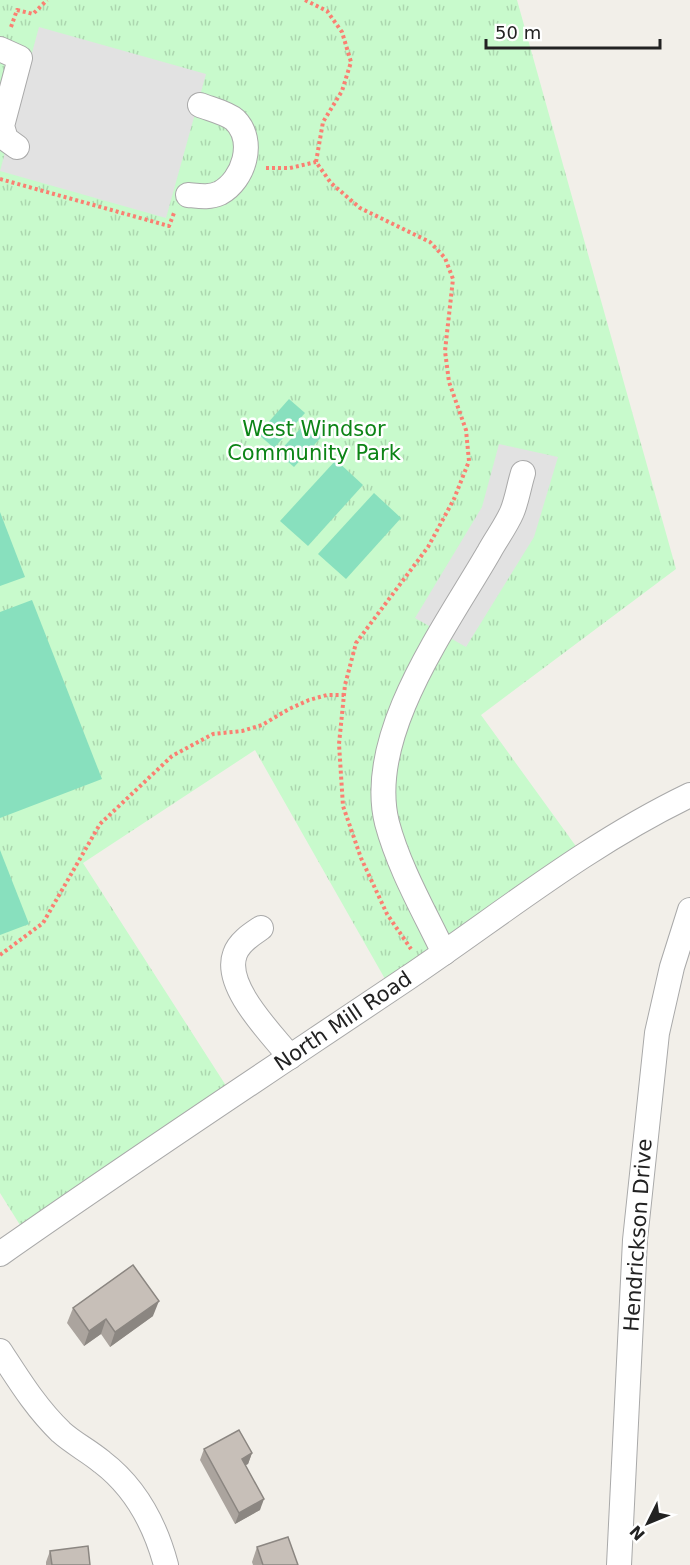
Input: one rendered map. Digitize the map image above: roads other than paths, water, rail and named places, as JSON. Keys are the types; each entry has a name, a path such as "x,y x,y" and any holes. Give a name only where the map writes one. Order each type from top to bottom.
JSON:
{"street":[{"path":"0,49 20,58 2,126 6,139 17,147"},
{"path":"188,195 208,197 228,187 236,179 245,158 244,138 234,119 200,105"},
{"path":"444,953 399,860 387,822 383,781 390,743 425,657 512,512 523,473"},
{"name":"North Mill Road","path":"0,1254 120,1169 444,953 595,847 690,795"},
{"name":"Hendrickson Drive","path":"619,1565 635,1240 657,1033 672,967 690,910"},
{"path":"261,928 238,947 234,955 235,978 250,1006 290,1056"},
{"path":"0,1351 39,1408 63,1434 104,1463 126,1484 146,1512 159,1540 166,1565"}],"park label":[{"name":"West Windsor Community Park","path":"314,441"}]}
